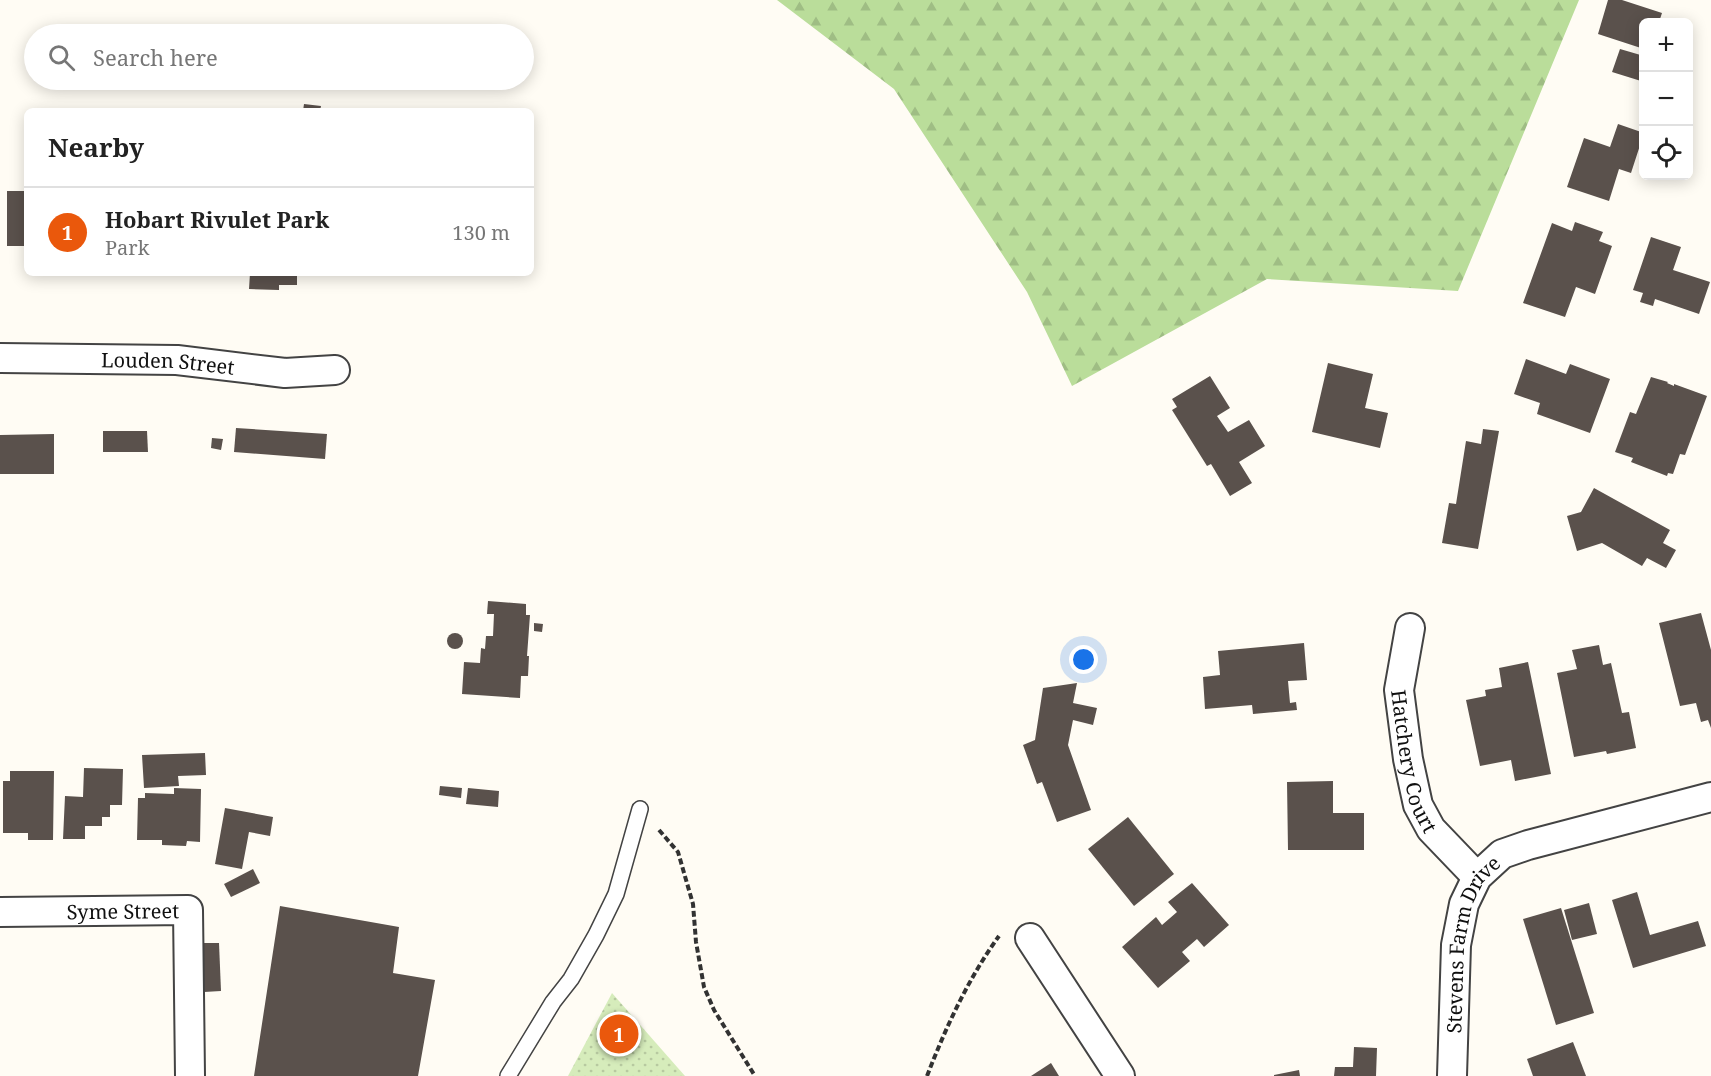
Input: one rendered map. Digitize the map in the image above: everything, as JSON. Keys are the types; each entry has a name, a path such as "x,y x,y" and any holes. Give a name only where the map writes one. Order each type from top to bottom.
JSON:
{"street":[{"name":"Louden Street","path":"0,358 177,360 285,373 335,370"},
{"name":"Hatchery Court","path":"1410,628 1399,690 1408,759 1418,805 1431,828 1477,877"},
{"name":"Stevens Farm Drive","path":"1452,1076 1456,945 1464,904 1477,877 1502,854 1528,845 1711,797"},
{"name":"Syme Street","path":"0,912 188,910 190,1076"},
{"path":"1030,938 1120,1076"}],"lane":[{"path":"508,1076 553,1002 571,979 596,935 616,894 640,809"}],"path":[{"path":"640,809 678,852 693,904 696,942 704,987 714,1010 755,1076"},
{"path":"927,1076 944,1033 981,960 1001,933 1022,932 1030,938"}],"green space":[{"path":"777,0 1579,0 1458,291 1267,279 1072,386 1027,292 894,89"},
{"path":"612,993 685,1076 568,1076"}],"building":[{"path":"1608,0 1622,0 1662,13 1660,18 1639,18 1639,47 1598,34"},
{"path":"1620,49 1639,55 1639,80 1612,72"},
{"path":"304,104 321,106 321,108 303,108"},
{"path":"1618,124 1639,131 1639,148 1631,173 1619,169 1609,201 1567,187 1584,138 1610,147"},
{"path":"7,191 24,191 24,246 7,246"},
{"path":"1575,222 1603,232 1599,241 1612,246 1595,294 1576,287 1565,317 1523,303 1552,223 1572,231"},
{"path":"1651,237 1681,247 1673,270 1710,282 1699,314 1655,299 1653,306 1640,302 1643,293 1633,290"},
{"path":"250,276 297,276 297,285 279,285 279,290 249,289"},
{"path":"1526,359 1566,374 1570,364 1610,379 1590,433 1537,414 1540,403 1514,394"},
{"path":"1328,363 1373,374 1365,408 1388,413 1380,448 1312,432"},
{"path":"1210,376 1230,408 1217,416 1228,432 1249,420 1265,446 1239,462 1252,483 1230,496 1211,464 1207,466 1172,410 1177,407 1172,399"},
{"path":"1651,377 1707,396 1685,455 1680,454 1673,474 1668,473 1667,476 1631,462 1633,458 1615,452 1630,412 1636,414"},
{"path":"236,428 327,434 325,459 234,452"},
{"path":"1483,429 1499,431 1478,549 1442,543 1449,503 1456,504 1466,441 1481,444"},
{"path":"103,431 147,431 148,452 103,452"},
{"path":"54,434 54,474 0,474 0,435"},
{"path":"212,438 223,439 221,450 211,448"},
{"path":"1594,488 1670,530 1663,543 1676,550 1666,568 1647,558 1642,566 1602,543 1577,551 1567,516 1581,512"},
{"path":"488,601 526,604 526,615 530,615 528,676 521,676 520,698 462,694 464,662 480,663 481,648 485,649 486,636 493,636 494,614 487,614"},
{"path":"1701,613 1711,650 1711,728 1708,720 1701,722 1696,703 1680,706 1659,623"},
{"path":"534,623 543,624 542,632 534,631"},
{"path":"452,633 458,633 463,641 461,647 452,649 447,644 447,638"},
{"path":"1304,643 1307,680 1288,681 1290,703 1296,702 1297,710 1253,714 1252,705 1205,709 1203,677 1220,675 1218,651"},
{"path":"1599,645 1603,665 1611,663 1622,713 1629,712 1636,748 1574,757 1557,673 1577,669 1572,650"},
{"path":"1528,662 1551,774 1515,781 1511,760 1480,766 1466,700 1486,696 1485,690 1502,687 1499,668"},
{"path":"1077,683 1073,703 1097,708 1093,725 1073,720 1068,745 1091,810 1057,822 1042,782 1037,784 1023,745 1035,740 1043,688"},
{"path":"205,753 206,775 178,776 179,786 144,788 142,755"},
{"path":"84,768 123,769 122,805 110,805 110,817 102,817 102,826 85,826 85,839 63,839 65,796 83,797"},
{"path":"10,771 54,771 53,840 28,840 28,833 3,833 3,781 10,781"},
{"path":"1333,781 1333,813 1364,813 1364,850 1288,850 1287,782"},
{"path":"440,786 462,788 461,798 439,795"},
{"path":"174,788 201,789 200,842 187,841 186,846 162,845 162,840 137,840 138,798 145,798 145,793 174,794"},
{"path":"468,788 499,791 498,807 466,804"},
{"path":"225,808 273,817 270,836 249,832 242,869 215,864"},
{"path":"1128,817 1174,874 1134,906 1088,849"},
{"path":"253,869 260,883 231,897 224,884"},
{"path":"1192,883 1229,925 1204,947 1197,939 1182,952 1190,961 1158,988 1122,947 1156,917 1162,925 1177,912 1168,902"},
{"path":"1637,892 1650,935 1698,921 1706,946 1633,968 1612,900"},
{"path":"1589,903 1597,934 1572,940 1564,910"},
{"path":"280,906 399,927 393,973 435,980 418,1076 254,1076"},
{"path":"1561,908 1594,1013 1556,1025 1523,919"},
{"path":"203,943 219,943 221,991 204,992"},
{"path":"1573,1042 1586,1076 1533,1076 1527,1059"},
{"path":"1354,1047 1377,1048 1376,1076 1334,1076 1335,1067 1353,1067"},
{"path":"1051,1063 1059,1076 1031,1076"},
{"path":"1299,1070 1300,1076 1274,1076 1274,1075"}],"place":[{"name":"Hobart Rivulet Park","path":"619,1034"}]}
